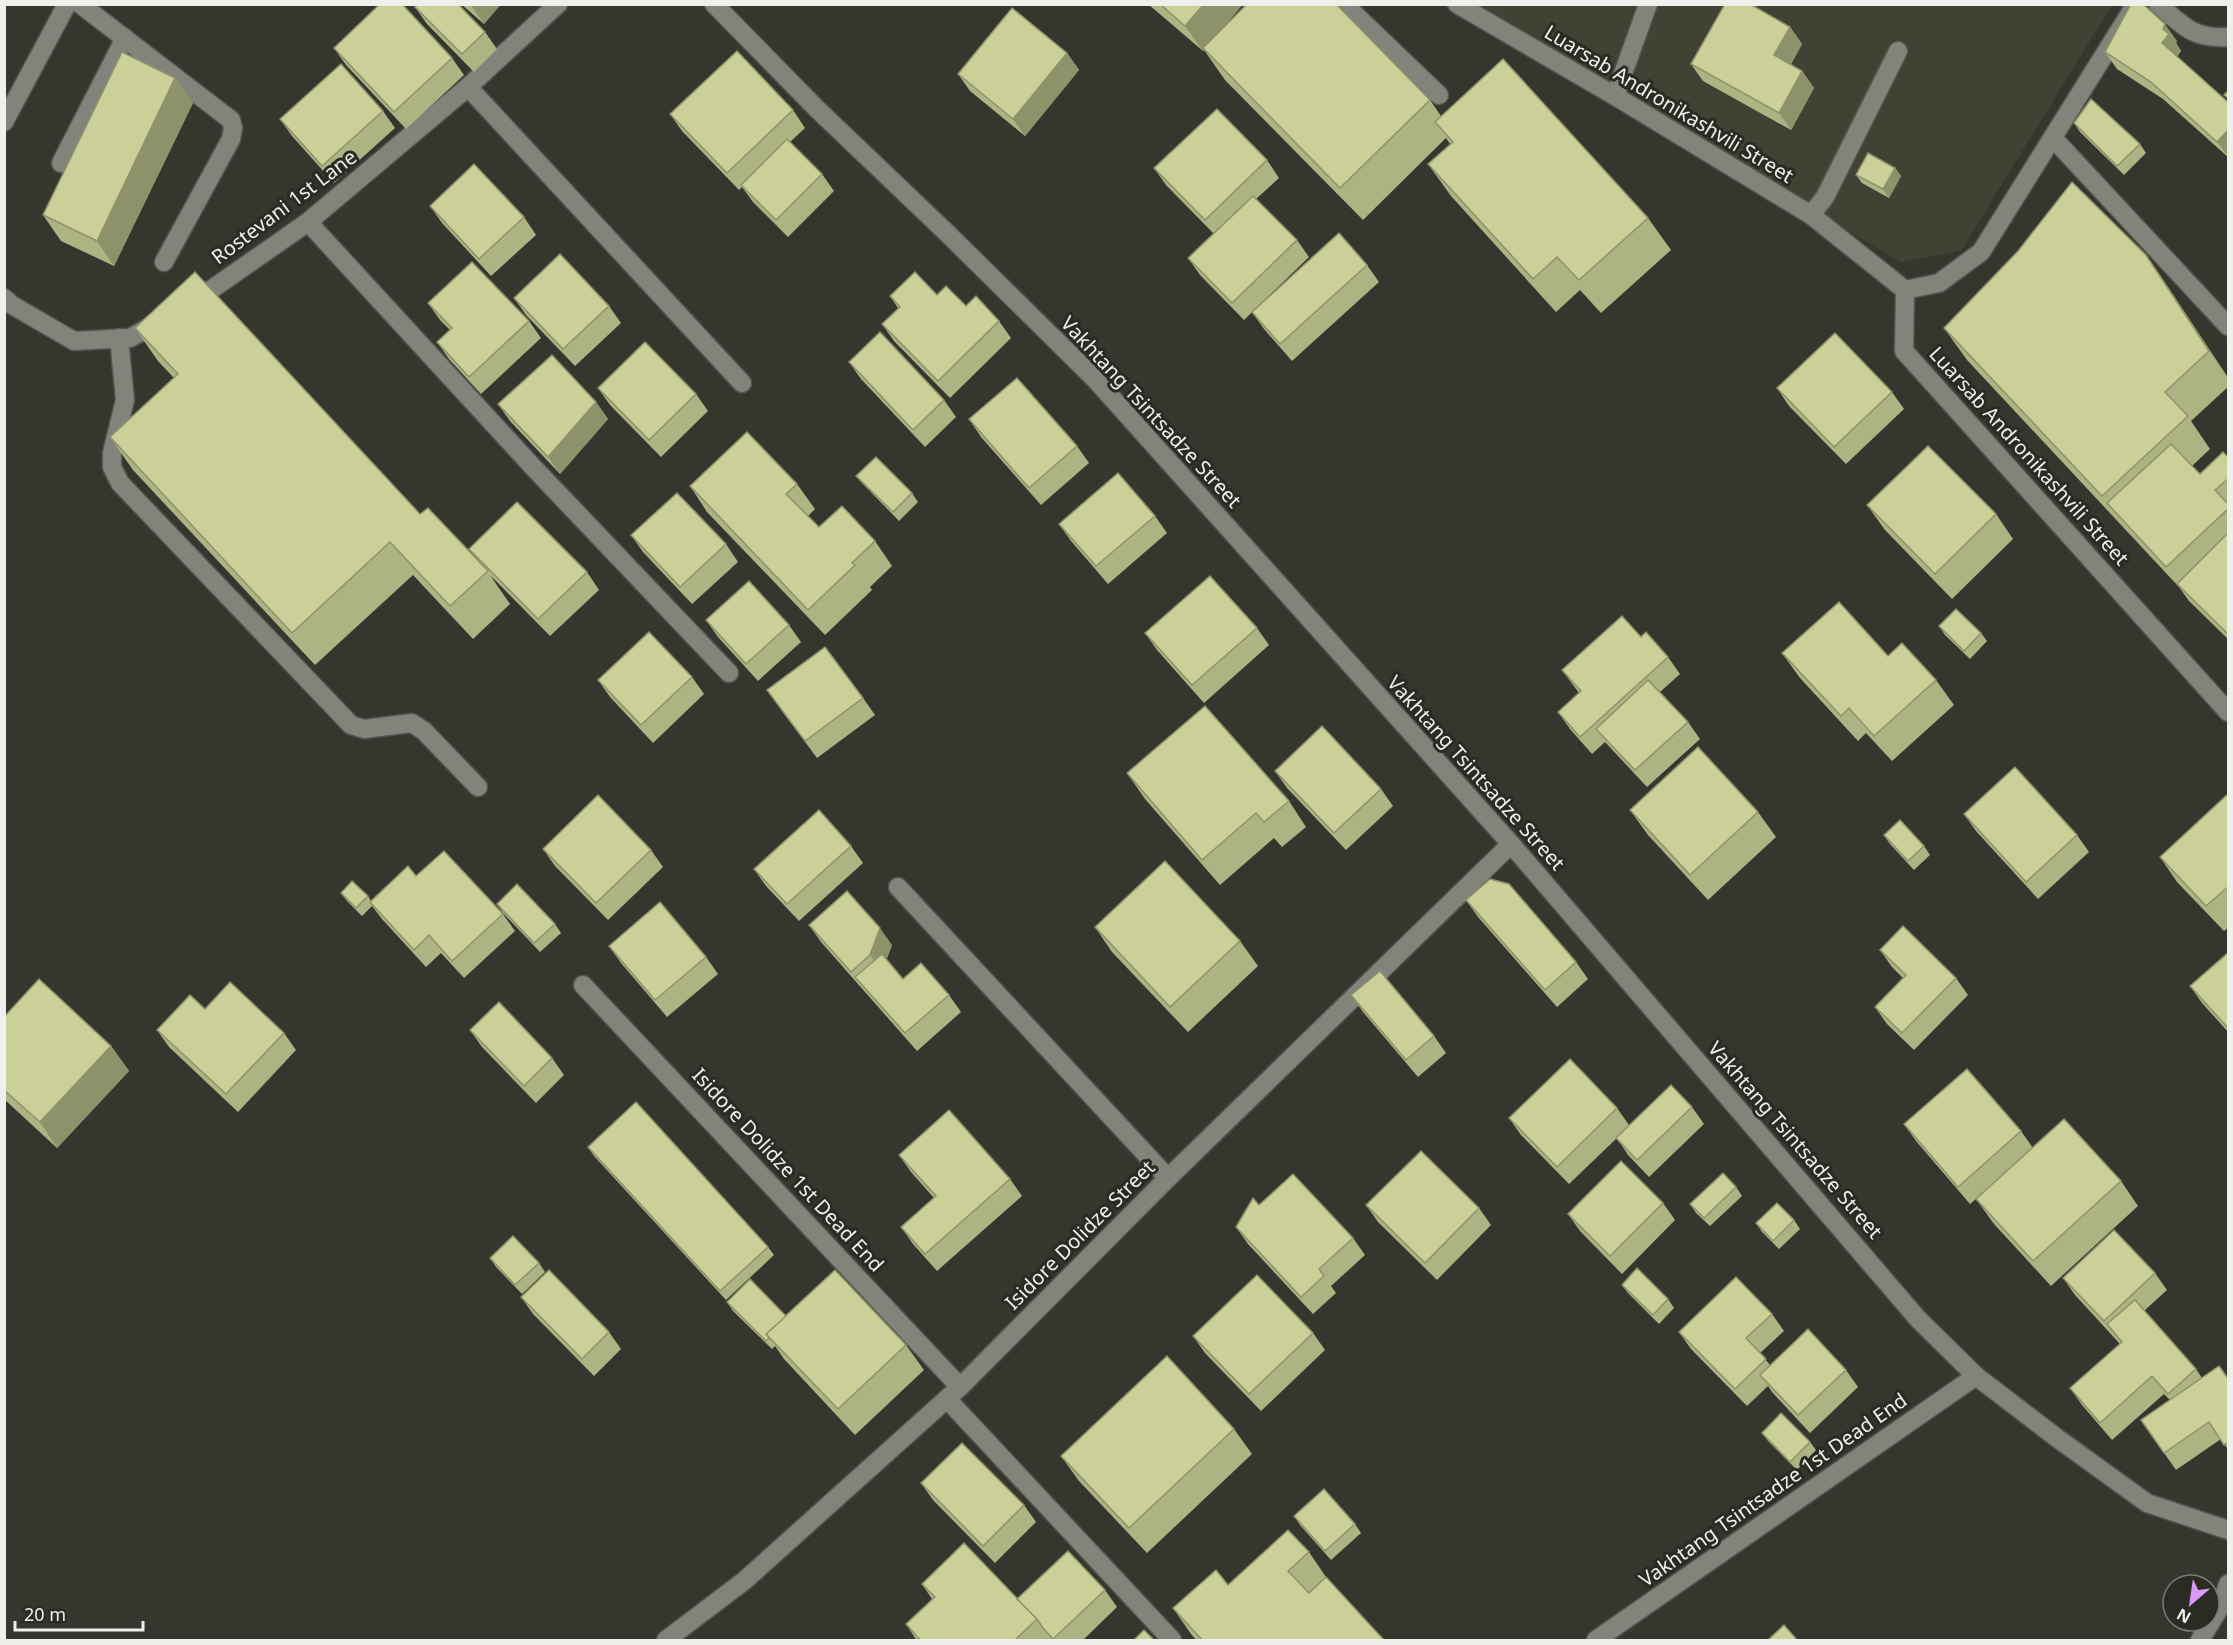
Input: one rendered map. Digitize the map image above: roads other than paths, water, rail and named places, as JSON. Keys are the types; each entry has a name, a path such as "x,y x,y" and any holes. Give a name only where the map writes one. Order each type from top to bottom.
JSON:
{"street":[{"path":"4,122 67,4"},
{"path":"80,4 231,120 233,128 231,138 164,262"},
{"name":"Rostevani 1st Lane","path":"4,298 74,341 130,338 196,301 308,222 468,87 558,4"},
{"name":"Vakhtang Tsintsadze Street","path":"714,4 817,109 1095,379 1511,844 1918,1319 1976,1376 2147,1503 2229,1530"},
{"path":"1344,4 1439,95"},
{"name":"Luarsab Andronikashvili Street","path":"1457,4 1615,96 1811,215 1905,290 1904,351 2229,712"},
{"path":"1615,96 1648,4"},
{"path":"1905,290 1939,283 1981,252 2136,4"},
{"path":"2158,4 2187,30 2210,38 2229,37"},
{"path":"61,163 125,38"},
{"path":"1811,215 1825,197 1898,51"},
{"path":"468,87 742,383"},
{"path":"2053,138 2229,326"},
{"path":"308,222 532,467 729,673"},
{"path":"119,338 125,400 112,453 112,467 120,483 351,725 364,729 411,723 424,731 478,787"},
{"name":"Isidore Dolidze Street","path":"666,1641 744,1581 953,1393 1168,1178 1511,844"},
{"path":"898,887 1168,1178"},
{"name":"Isidore Dolidze 1st Dead End","path":"583,985 953,1393 1172,1640"},
{"name":"Vakhtang Tsintsadze 1st Dead End","path":"1596,1641 1976,1376"},
{"path":"2200,1641 2225,1608 2229,1584"}]}
